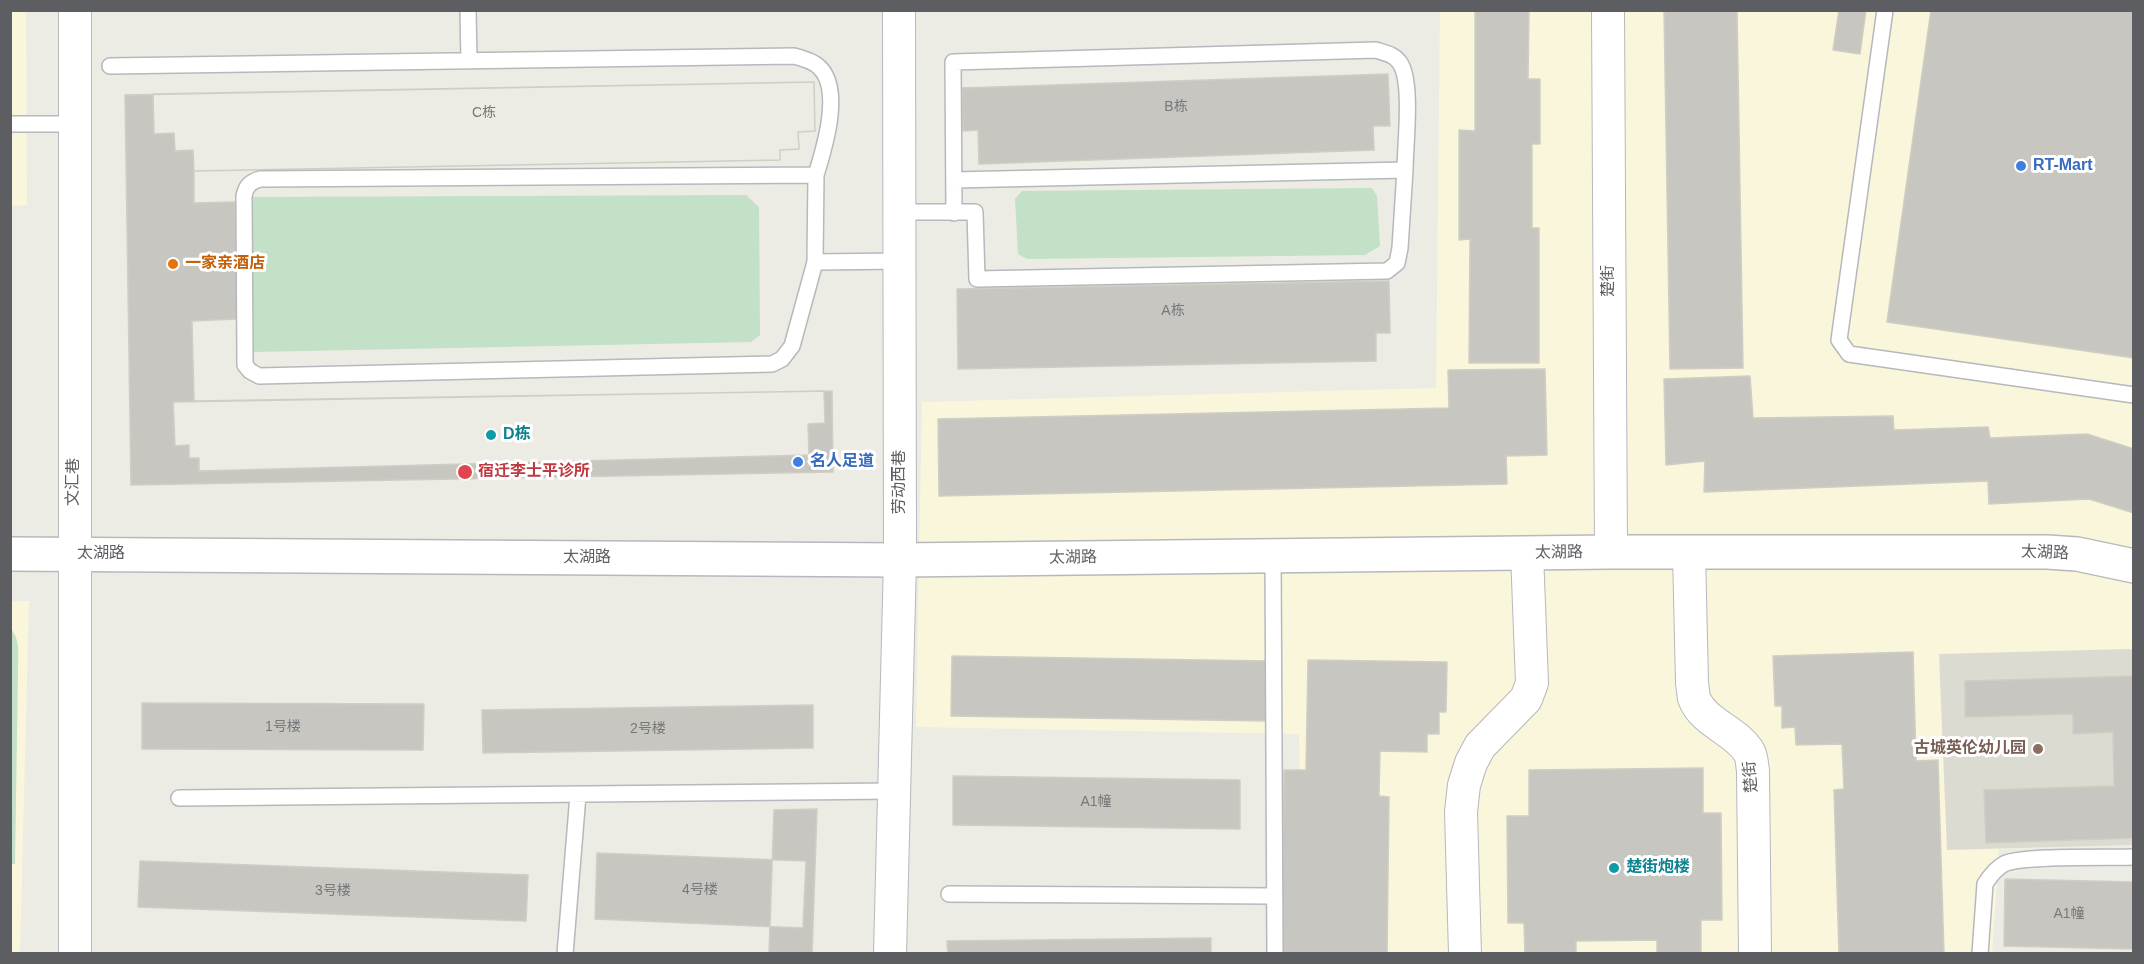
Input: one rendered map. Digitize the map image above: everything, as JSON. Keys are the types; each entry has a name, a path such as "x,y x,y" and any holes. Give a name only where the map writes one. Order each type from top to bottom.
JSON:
{"street":[{"name":"文汇巷","path":"75,10 75,954"},
{"name":"劳动西巷","path":"890,954 900,560 899,10"},
{"name":"楚街","path":"1608,10 1611,552"},
{"name":"太湖路","path":"10,554 900,560 1611,552 2047,552 2087,556 2133,566"},
{"name":"楚街","path":"1689,552 1694,698 1750,753 1753,771 1755,954"},
{"path":"1465,954 1461,812 1464,784 1480,746 1526,699 1532,683 1527,554"}],"lane":[{"path":"468,10 469,60"},
{"path":"1885,10 1839,340 1849,354 2133,395"},
{"path":"900,212 954,213 975,212 977,279 1387,271 1397,263 1400,248 1408,82 1401,63 1393,55 1376,50 953,62 954,213"},
{"path":"110,66 794,56 819,66 827,78 831,103 829,129 816,175 815,262 792,346 782,359 772,364 260,376 250,371 245,365 244,196 245,188 260,179 816,175"},
{"path":"10,124 75,124"},
{"path":"954,180 1405,170"},
{"path":"815,262 900,261"},
{"path":"1274,555 1275,954"},
{"path":"179,798 894,792"},
{"path":"565,954 578,795"},
{"path":"1980,954 1985,884 1991,874 2005,864 2025,860 2133,857"},
{"path":"950,894 1274,896"}],"shaded area":[{"path":"10,11 26,11 27,205 11,206"},
{"path":"1440,11 2133,11 2133,845 1999,849 1992,953 1303,953 1299,734 916,727 922,402 1436,388"},
{"path":"11,601 29,601 20,953 11,954"},
{"name":"古城英伦幼儿园","path":"2133,650 2133,845 1947,850 1939,654"}],"green space":[{"path":"1372,188 1377,196 1380,246 1365,255 1027,259 1018,254 1015,199 1022,191"},
{"path":"746,195 759,207 760,335 751,342 253,352 252,197"},
{"path":"10,628 16,637 18,654 15,864 11,864"}],"building":[{"path":"1475,10 1529,10 1528,79 1540,79 1540,144 1532,144 1532,228 1539,228 1539,363 1469,363 1470,239 1459,240 1459,130 1475,131"},
{"path":"1664,10 1737,10 1743,368 1670,369"},
{"path":"1839,10 1866,10 1860,54 1833,50"},
{"name":"RT-Mart","path":"1931,10 2134,10 2134,358 1887,322"},
{"path":"1388,74 1390,126 1373,126 1374,150 979,164 978,130 963,131 962,88"},
{"path":"814,82 815,131 798,132 799,149 780,150 780,160 194,171 194,203 235,202 237,319 192,321 194,401 832,391 833,472 131,485 125,95"},
{"path":"814,82 815,131 798,132 799,149 780,150 780,160 194,171 193,150 175,151 174,133 154,134 153,94"},
{"path":"1389,281 1390,333 1376,333 1376,361 958,369 957,289"},
{"path":"1545,369 1547,455 1506,456 1507,484 939,496 938,419 1449,408 1448,370"},
{"path":"1750,376 1753,418 1893,416 1894,430 1988,427 1990,438 2087,434 2134,449 2134,513 2089,499 1989,504 1988,481 1704,492 1705,461 1666,465 1664,379"},
{"name":"D栋","path":"824,391 825,423 808,424 809,455 199,471 199,458 189,458 189,445 175,446 173,402"},
{"path":"1913,652 1916,761 1938,760 1944,954 1839,954 1834,790 1844,789 1842,744 1796,745 1795,727 1782,728 1782,706 1775,706 1773,656"},
{"path":"952,656 1267,661 1267,721 951,716"},
{"path":"1308,660 1447,662 1446,712 1439,712 1439,734 1427,734 1427,752 1380,751 1379,796 1389,797 1387,954 1282,954 1284,770 1306,770"},
{"path":"2134,676 2134,838 1986,843 1984,790 2114,786 2113,732 2073,734 2073,714 1965,717 1965,681"},
{"path":"142,703 424,704 423,750 142,749"},
{"path":"813,705 813,748 483,753 482,710"},
{"name":"楚街炮楼","path":"1703,768 1703,813 1721,813 1722,920 1701,920 1701,954 1657,954 1657,940 1576,941 1576,954 1525,954 1524,923 1508,923 1507,816 1529,816 1529,770"},
{"path":"953,776 1240,780 1240,829 953,825"},
{"path":"817,809 812,954 769,954 774,810"},
{"path":"597,853 806,861 803,928 595,919"},
{"path":"140,861 528,875 526,921 138,907"},
{"path":"2005,879 2134,882 2134,949 2004,946"},
{"path":"1211,938 1211,954 948,954 947,941"}],"place":[{"name":"RT-Mart","path":"2021,166"},
{"name":"一家亲酒店","path":"173,264"},
{"name":"D栋","path":"491,435"},
{"name":"名人足道","path":"798,462"},
{"name":"宿迁李士平诊所","path":"465,472"},
{"name":"古城英伦幼儿园","path":"2038,749"},
{"name":"楚街炮楼","path":"1614,868"}]}
